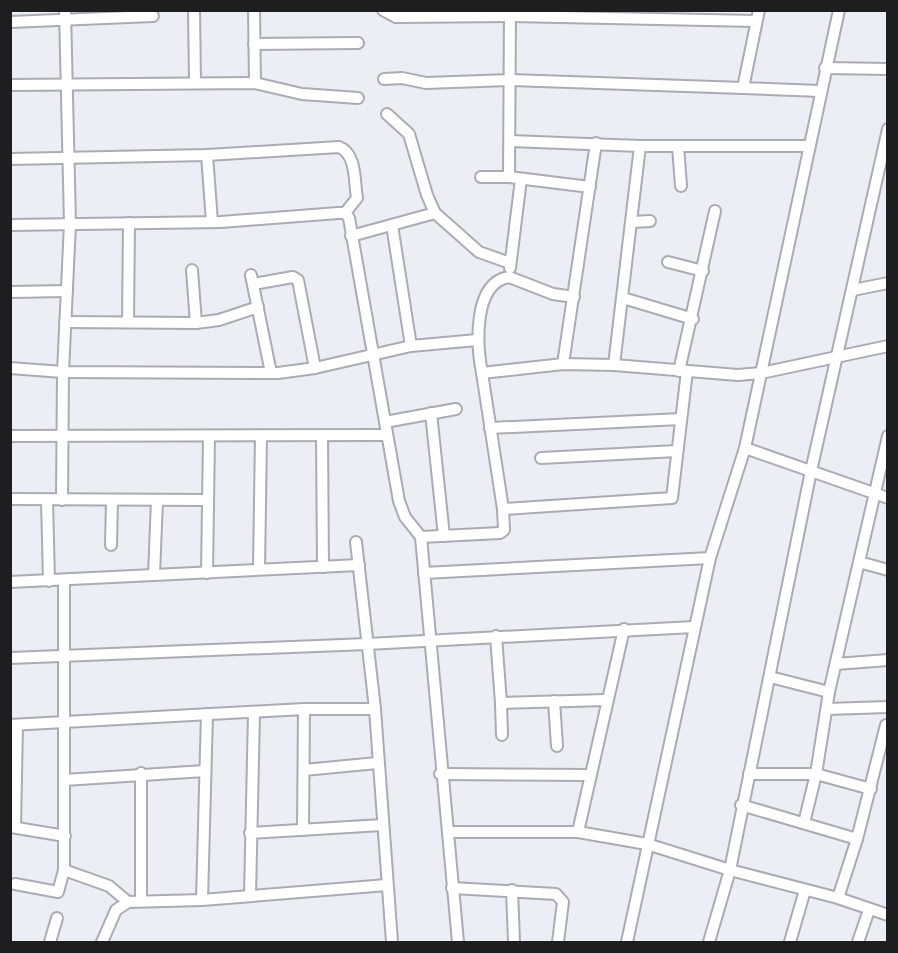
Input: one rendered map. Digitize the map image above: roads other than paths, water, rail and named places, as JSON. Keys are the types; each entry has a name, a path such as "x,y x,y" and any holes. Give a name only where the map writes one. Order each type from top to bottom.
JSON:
{"street":[{"path":"194,10 195,82"},
{"path":"254,10 255,83"},
{"path":"383,10 396,17 510,13 758,16 743,88"},
{"path":"627,942 710,558 745,448 839,10"},
{"path":"509,177 510,13"},
{"path":"62,500 63,372 70,224 65,15"},
{"path":"10,22 65,15 153,16"},
{"path":"254,44 358,43"},
{"path":"825,68 888,69"},
{"path":"384,79 402,78 426,83 511,80 820,92"},
{"path":"10,85 255,83 303,94 358,98"},
{"path":"387,114 409,134 427,195 435,213 479,252 510,263"},
{"path":"709,942 730,870 741,805 770,677 811,471 888,129"},
{"path":"510,141 640,146 808,147"},
{"path":"563,364 596,143"},
{"path":"10,159 207,155 330,146 344,149 351,158 357,198 345,213 212,222 10,225"},
{"path":"614,365 633,222 640,146"},
{"path":"678,146 681,186"},
{"path":"207,155 212,222"},
{"path":"481,177 509,177 590,187"},
{"path":"509,277 521,179"},
{"path":"503,509 668,500 674,493 683,371 715,211"},
{"path":"345,213 349,218 402,510 421,537 440,774 458,942"},
{"path":"351,236 435,213"},
{"path":"633,222 650,221"},
{"path":"128,322 129,223"},
{"path":"392,225 411,346"},
{"path":"668,262 703,271"},
{"path":"192,270 196,323"},
{"path":"271,374 252,279 293,277 298,280 315,368"},
{"path":"421,537 500,533 505,526 477,340 486,297 495,283 509,277 559,296 574,297"},
{"path":"853,290 888,283"},
{"path":"10,292 67,291"},
{"path":"623,298 693,319"},
{"path":"65,322 196,323 219,320 258,307"},
{"path":"10,368 63,372 271,374 315,368 411,346 477,340"},
{"path":"482,373 563,364 614,365 719,374 761,373 888,346"},
{"path":"385,422 456,409"},
{"path":"431,413 444,536"},
{"path":"490,428 681,418"},
{"path":"10,436 387,435"},
{"path":"259,569 261,436"},
{"path":"322,436 323,567"},
{"path":"804,823 816,774 829,692 888,436"},
{"path":"207,573 208,437"},
{"path":"745,448 888,498"},
{"path":"541,458 677,451"},
{"path":"10,499 208,500"},
{"path":"47,500 49,581"},
{"path":"111,545 112,500"},
{"path":"154,575 157,500"},
{"path":"356,542 375,709 377,763 393,942"},
{"path":"424,573 710,558"},
{"path":"859,562 888,570"},
{"path":"10,582 359,565"},
{"path":"15,884 58,892 64,870 64,580"},
{"path":"10,658 367,644 694,627"},
{"path":"578,832 606,700 624,629"},
{"path":"496,636 502,735"},
{"path":"836,664 888,660"},
{"path":"770,677 829,692"},
{"path":"501,703 606,700"},
{"path":"554,701 557,746"},
{"path":"827,709 888,707"},
{"path":"65,836 13,827 14,725 64,720 304,709 375,709"},
{"path":"303,830 304,709"},
{"path":"250,896 254,713"},
{"path":"202,900 207,714"},
{"path":"838,898 884,751 886,725"},
{"path":"304,770 377,763"},
{"path":"64,780 141,773 205,771"},
{"path":"141,773 141,901"},
{"path":"440,774 590,776"},
{"path":"748,774 816,774 871,789"},
{"path":"741,805 857,839"},
{"path":"250,833 382,825"},
{"path":"448,832 578,832 647,844 730,870 838,898 888,915"},
{"path":"64,870 109,886 128,902"},
{"path":"102,942 116,910 128,902 202,900 387,885"},
{"path":"452,888 550,892 561,897 563,902 558,942"},
{"path":"512,890 514,942"},
{"path":"790,942 805,890"},
{"path":"858,942 868,910"},
{"path":"50,942 57,918"}]}
